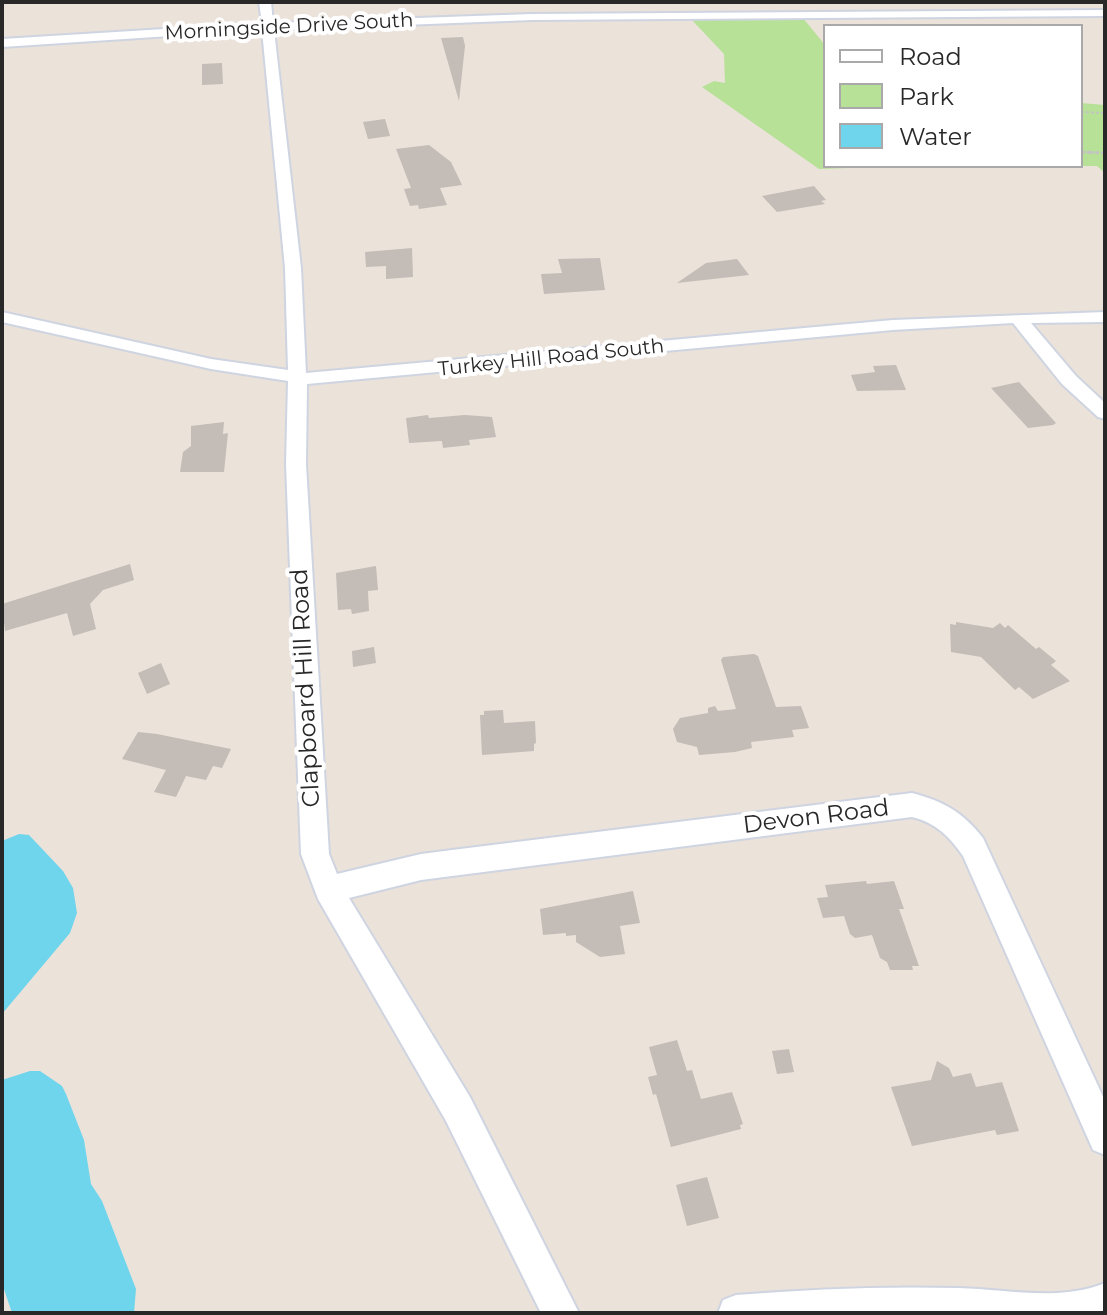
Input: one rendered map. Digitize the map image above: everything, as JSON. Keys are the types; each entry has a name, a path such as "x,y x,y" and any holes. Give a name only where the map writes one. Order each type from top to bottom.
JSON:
{"street":[{"path":"752,2 761,14"},
{"name":"Morningside Drive South","path":"4,46 267,14 520,17 1105,13"},
{"name":"Clapboard Hill Road","path":"267,14 290,224 297,378 296,464 315,854 328,890 458,1109 561,1313"},
{"name":"Turkey Hill Road South","path":"2,317 211,364 297,378 360,376 859,328 1018,318 1105,317"},
{"path":"1018,318 1069,380 1105,413"},
{"name":"Devon Road","path":"328,890 421,867 467,861 912,805 938,812 958,825 973,847 1105,1138"},
{"path":"736,1313 823,1307 961,1306 1030,1312 1100,1306 1105,1301"}],"path":[{"path":"1083,112 1105,113"},
{"path":"1083,152 1105,153"}],"green space":[{"path":"690,18 803,18 823,43 823,168 848,168 819,169 702,87 714,81 725,83 724,54"},
{"path":"1083,103 1105,105 1105,173 1097,166 1083,166"}],"water":[{"path":"19,834 29,835 63,871 73,888 77,913 70,933 2,1014 2,841"},
{"path":"40,1071 62,1086 66,1094 84,1140 91,1184 102,1201 136,1289 134,1313 12,1313 2,1283 2,1080"}],"building":[{"path":"463,37 465,46 459,101 441,38"},
{"path":"222,63 223,84 202,85 202,64"},
{"path":"385,119 390,136 368,139 363,122"},
{"path":"429,145 451,162 462,185 440,188 447,205 419,209 418,205 410,206 404,189 411,188 396,149"},
{"path":"814,186 826,200 821,201 825,204 777,212 762,196"},
{"path":"412,248 413,277 386,279 386,266 366,267 365,252"},
{"path":"600,258 605,290 544,294 541,274 562,273 558,259"},
{"path":"737,259 749,275 677,283 706,263"},
{"path":"896,365 906,390 857,391 851,375 875,372 873,366"},
{"path":"1019,382 1056,423 1028,428 991,388"},
{"path":"428,415 429,418 465,415 492,417 496,437 469,440 470,445 443,448 442,441 409,443 406,418"},
{"path":"224,422 223,434 228,433 224,472 180,472 183,452 191,446 191,426"},
{"path":"130,564 134,580 103,590 90,604 96,629 73,636 67,613 5,631 2,604"},
{"path":"376,566 378,590 368,591 369,611 352,614 351,609 338,610 336,573"},
{"path":"956,622 993,628 1000,623 1005,628 1008,625 1056,661 1051,665 1070,681 1033,699 1019,687 1015,690 981,657 951,652 950,624 956,625"},
{"path":"374,647 376,663 353,667 352,651"},
{"path":"758,656 776,707 801,706 809,728 792,730 794,737 751,742 752,748 735,752 699,755 697,747 677,742 673,729 680,718 708,713 708,708 715,706 718,711 736,709 721,660 723,657"},
{"path":"161,663 170,684 147,694 138,673"},
{"path":"503,710 504,723 535,721 534,751 482,755 480,715 484,715 484,711"},
{"path":"138,732 231,749 222,768 213,766 206,780 186,776 176,797 154,792 166,770 122,759"},
{"path":"866,881 867,884 894,881 904,909 899,909 919,966 912,966 913,970 890,970 887,962 880,958 872,935 855,938 850,934 844,916 823,918 817,898 828,897 825,885"},
{"path":"633,891 640,923 620,926 625,954 600,957 576,942 576,935 543,935 540,909"},
{"path":"677,1040 687,1071 692,1070 701,1099 732,1092 743,1124 740,1125 741,1129 671,1147 648,1077 657,1075 649,1047"},
{"path":"789,1049 794,1072 777,1074 772,1051"},
{"path":"937,1061 949,1068 953,1077 971,1073 976,1087 1002,1082 1019,1131 997,1135 995,1130 912,1146 891,1087 931,1080"},
{"path":"707,1177 719,1218 687,1226 676,1185"}]}
